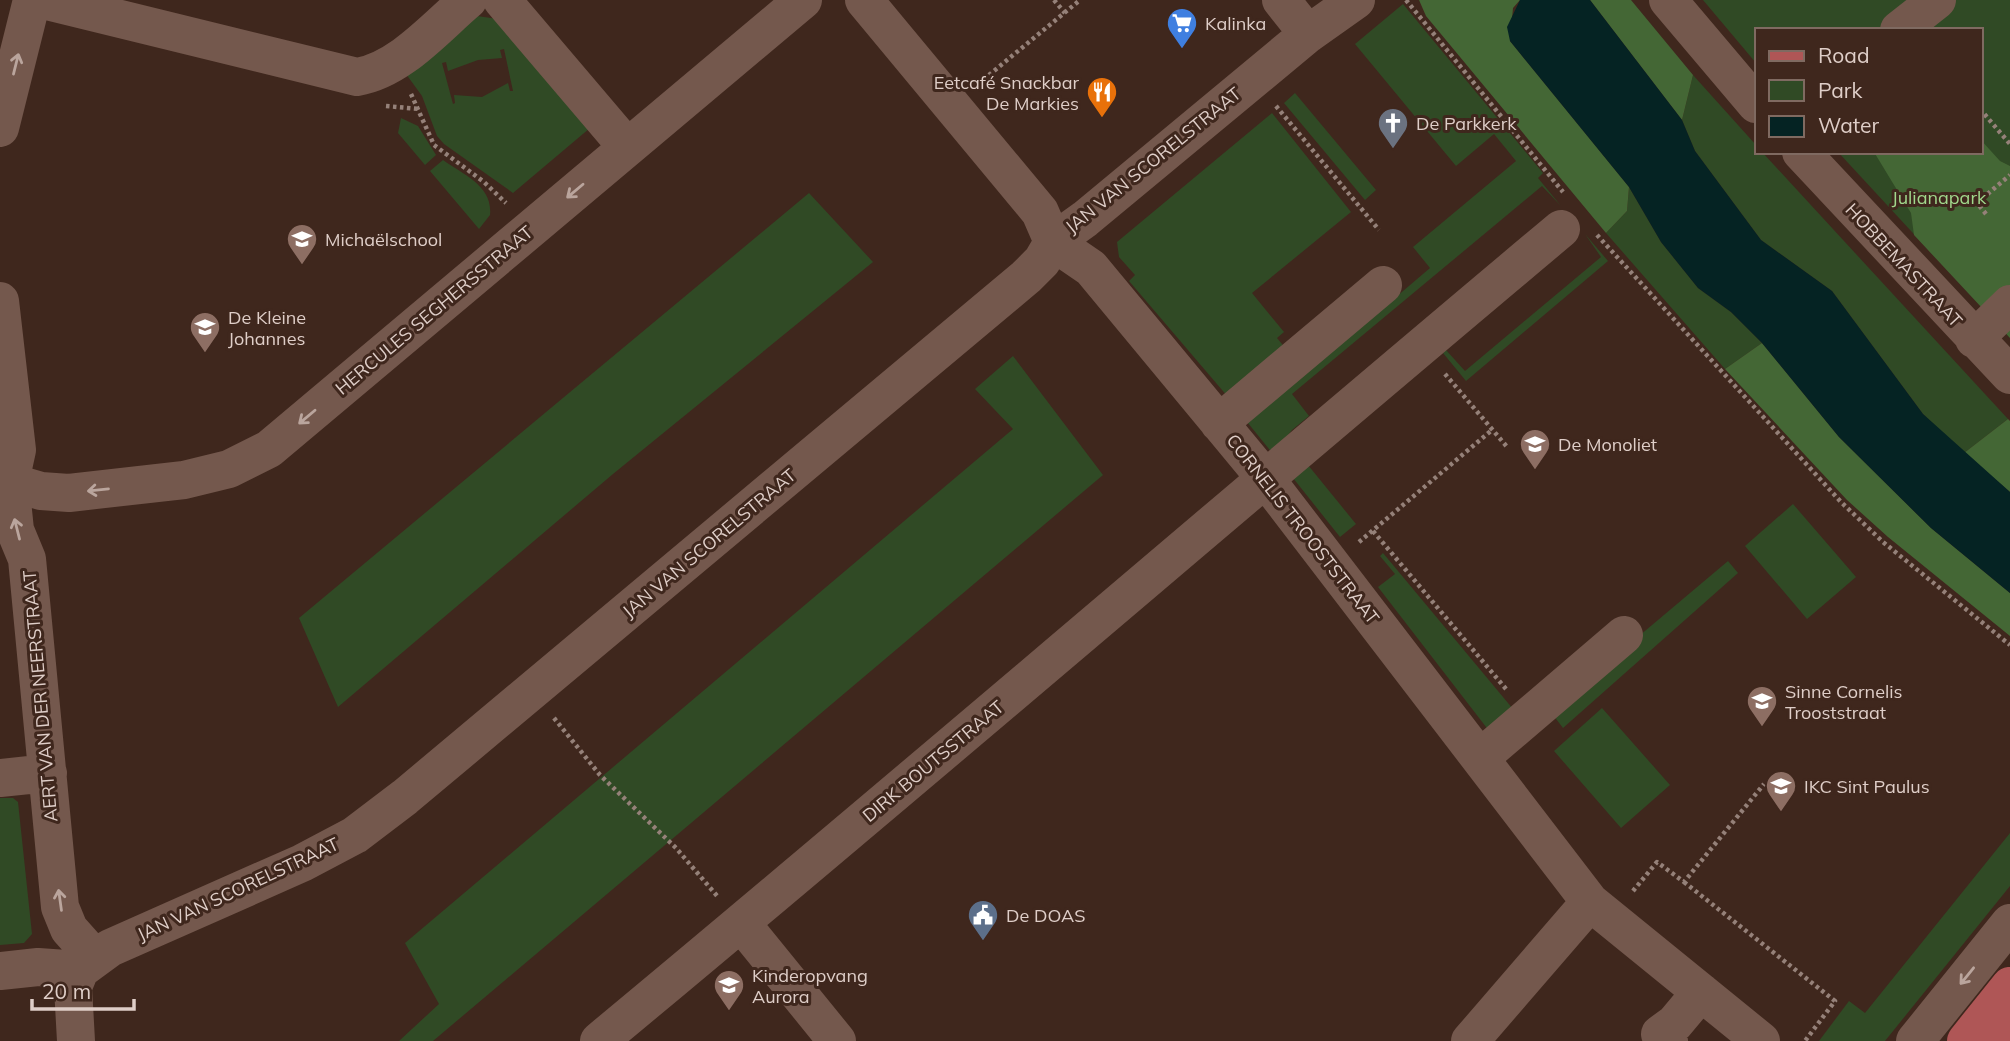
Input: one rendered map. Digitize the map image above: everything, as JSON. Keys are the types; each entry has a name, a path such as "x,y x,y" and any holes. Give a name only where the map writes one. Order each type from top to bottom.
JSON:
{"main road":[{"path":"1966,1041 2010,986"},
{"path":"2004,1041 2010,1034"}],"street":[{"path":"0,128 32,0"},
{"path":"43,0 345,74 372,74 389,65 468,0"},
{"path":"502,0 627,147"},
{"name":"HERCULES SEGHERSSTRAAT","path":"10,482 41,491 69,493 184,480 229,469 269,449 803,0"},
{"path":"864,0 1040,212 1053,242"},
{"path":"1281,0 1308,34"},
{"name":"JAN VAN SCORELSTRAAT","path":"0,971 87,963 355,835 1027,278 1042,261 1053,242 1085,219 1308,34 1356,0"},
{"path":"1668,0 1755,103"},
{"path":"1902,28 1937,0"},
{"name":"HOBBEMASTRAAT","path":"1803,154 2010,375"},
{"name":"DIRK BOUTSSTRAAT","path":"599,1041 1574,219"},
{"name":"CORNELIS TROOSTSTRAAT","path":"1053,242 1091,268 1265,478 1480,758 1608,901 1700,992 1761,1041"},
{"path":"1219,423 1383,285"},
{"name":"AERT VAN DER NEERSTRAAT","path":"0,301 17,450 10,482 15,530 27,559 61,907 87,963"},
{"path":"1974,339 2010,304"},
{"path":"1480,758 1624,635"},
{"path":"0,778 48,773"},
{"path":"1470,1041 1608,901"},
{"path":"1914,1041 2010,923"},
{"path":"741,924 837,1041"},
{"path":"76,1041 73,987 87,963"},
{"path":"1669,1041 1660,1034 1675,1023 1700,992"}],"path":[{"path":"1054,0 1065,13"},
{"path":"952,105 1080,0"},
{"path":"1406,0 1574,219 1841,502 1883,542 2010,645"},
{"path":"389,65 406,84 434,145 492,188 530,229"},
{"path":"1278,108 1378,230"},
{"path":"1982,111 2010,144"},
{"path":"1986,214 1977,203 2010,175"},
{"path":"1421,346 1508,448"},
{"path":"1350,550 1492,430"},
{"path":"1373,531 1529,716"},
{"path":"532,691 600,775 677,848 741,924"},
{"path":"1684,882 1764,784"},
{"path":"1608,901 1657,862 1835,1001 1805,1041"}],"green space":[{"path":"1419,0 1520,0 1513,8 1510,41 1629,187 1627,211 1606,233 1426,16"},
{"path":"1590,0 1631,0 1693,75 1682,120"},
{"name":"Julianapark","path":"1703,0 2010,0 2010,277 1936,258 1840,154 1982,154 1982,28 1755,28 1755,62"},
{"path":"1403,4 1543,173 1538,178 1561,206 1542,186 1292,394 1309,416 1292,430 1273,454 1239,412 1389,303 1430,268 1413,247 1516,161 1494,134 1456,166 1355,44"},
{"path":"477,16 498,19 590,128 513,193 444,144 437,136 422,96 406,74","holes":["504,49 513,91 510,91 508,83 482,97 454,95 453,104 442,63 446,62 448,71 478,60 502,58 500,50"]},
{"path":"1693,75 1755,144 1755,154 1764,154 2008,419 1964,453 1923,414 1832,291 1761,240 1695,151 1682,120"},
{"path":"1295,93 1376,190 1365,200 1284,103"},
{"path":"1272,113 1351,212 1252,293 1284,332 1277,338 1292,356 1234,404 1129,281 1135,275 1119,257 1117,242"},
{"path":"401,118 418,126 436,155 425,165 398,133"},
{"path":"1982,141 2000,161 2010,166 2010,338 1914,235 1911,213 1875,154 1982,154"},
{"path":"443,160 476,182 487,196 490,215 479,229 430,171"},
{"path":"1629,187 1661,242 1698,288 1731,312 1762,343 1725,369 1606,233 1627,211"},
{"path":"809,193 873,262 613,474 338,707 299,618"},
{"path":"1585,234 1608,261 1466,381 1443,353 1446,350 1465,371 1601,257"},
{"path":"1762,343 1839,437 1931,528 2010,593 2010,636 1888,537 1847,500 1725,369"},
{"path":"1013,356 1103,475 433,1041 399,1041 439,1004 405,943 1013,429 975,389"},
{"path":"2008,419 2010,421 2010,492 1964,453"},
{"path":"1308,465 1356,524 1340,537 1293,478"},
{"path":"1793,504 1856,577 1807,619 1745,546"},
{"path":"1383,553 1518,715 1493,736 1378,587 1395,574 1380,556"},
{"path":"1728,561 1738,573 1563,728 1550,711"},
{"path":"1602,708 1670,785 1621,828 1554,751"},
{"path":"0,798 13,798 18,802 32,934 24,943 0,945"},
{"path":"2010,833 2010,886 1885,1041 1819,1041 1849,1001 1865,1013"}],"water":[{"path":"1520,0 1590,0 1682,120 1695,151 1761,240 1832,291 1923,414 2010,492 2010,593 1931,528 1839,437 1762,343 1731,312 1698,288 1661,242 1629,187 1510,41 1507,27"}],"place":[{"name":"Kalinka","path":"1182,50"},
{"name":"Eetcafé Snackbar De Markies","path":"1102,119"},
{"name":"De Parkkerk","path":"1393,150"},
{"name":"Michaëlschool","path":"302,266"},
{"name":"De Kleine Johannes","path":"205,354"},
{"name":"De Monoliet","path":"1535,471"},
{"name":"Sinne Cornelis Trooststraat","path":"1762,728"},
{"name":"IKC Sint Paulus","path":"1781,813"},
{"name":"De DOAS","path":"983,942"},
{"name":"Kinderopvang Aurora","path":"729,1012"}]}
